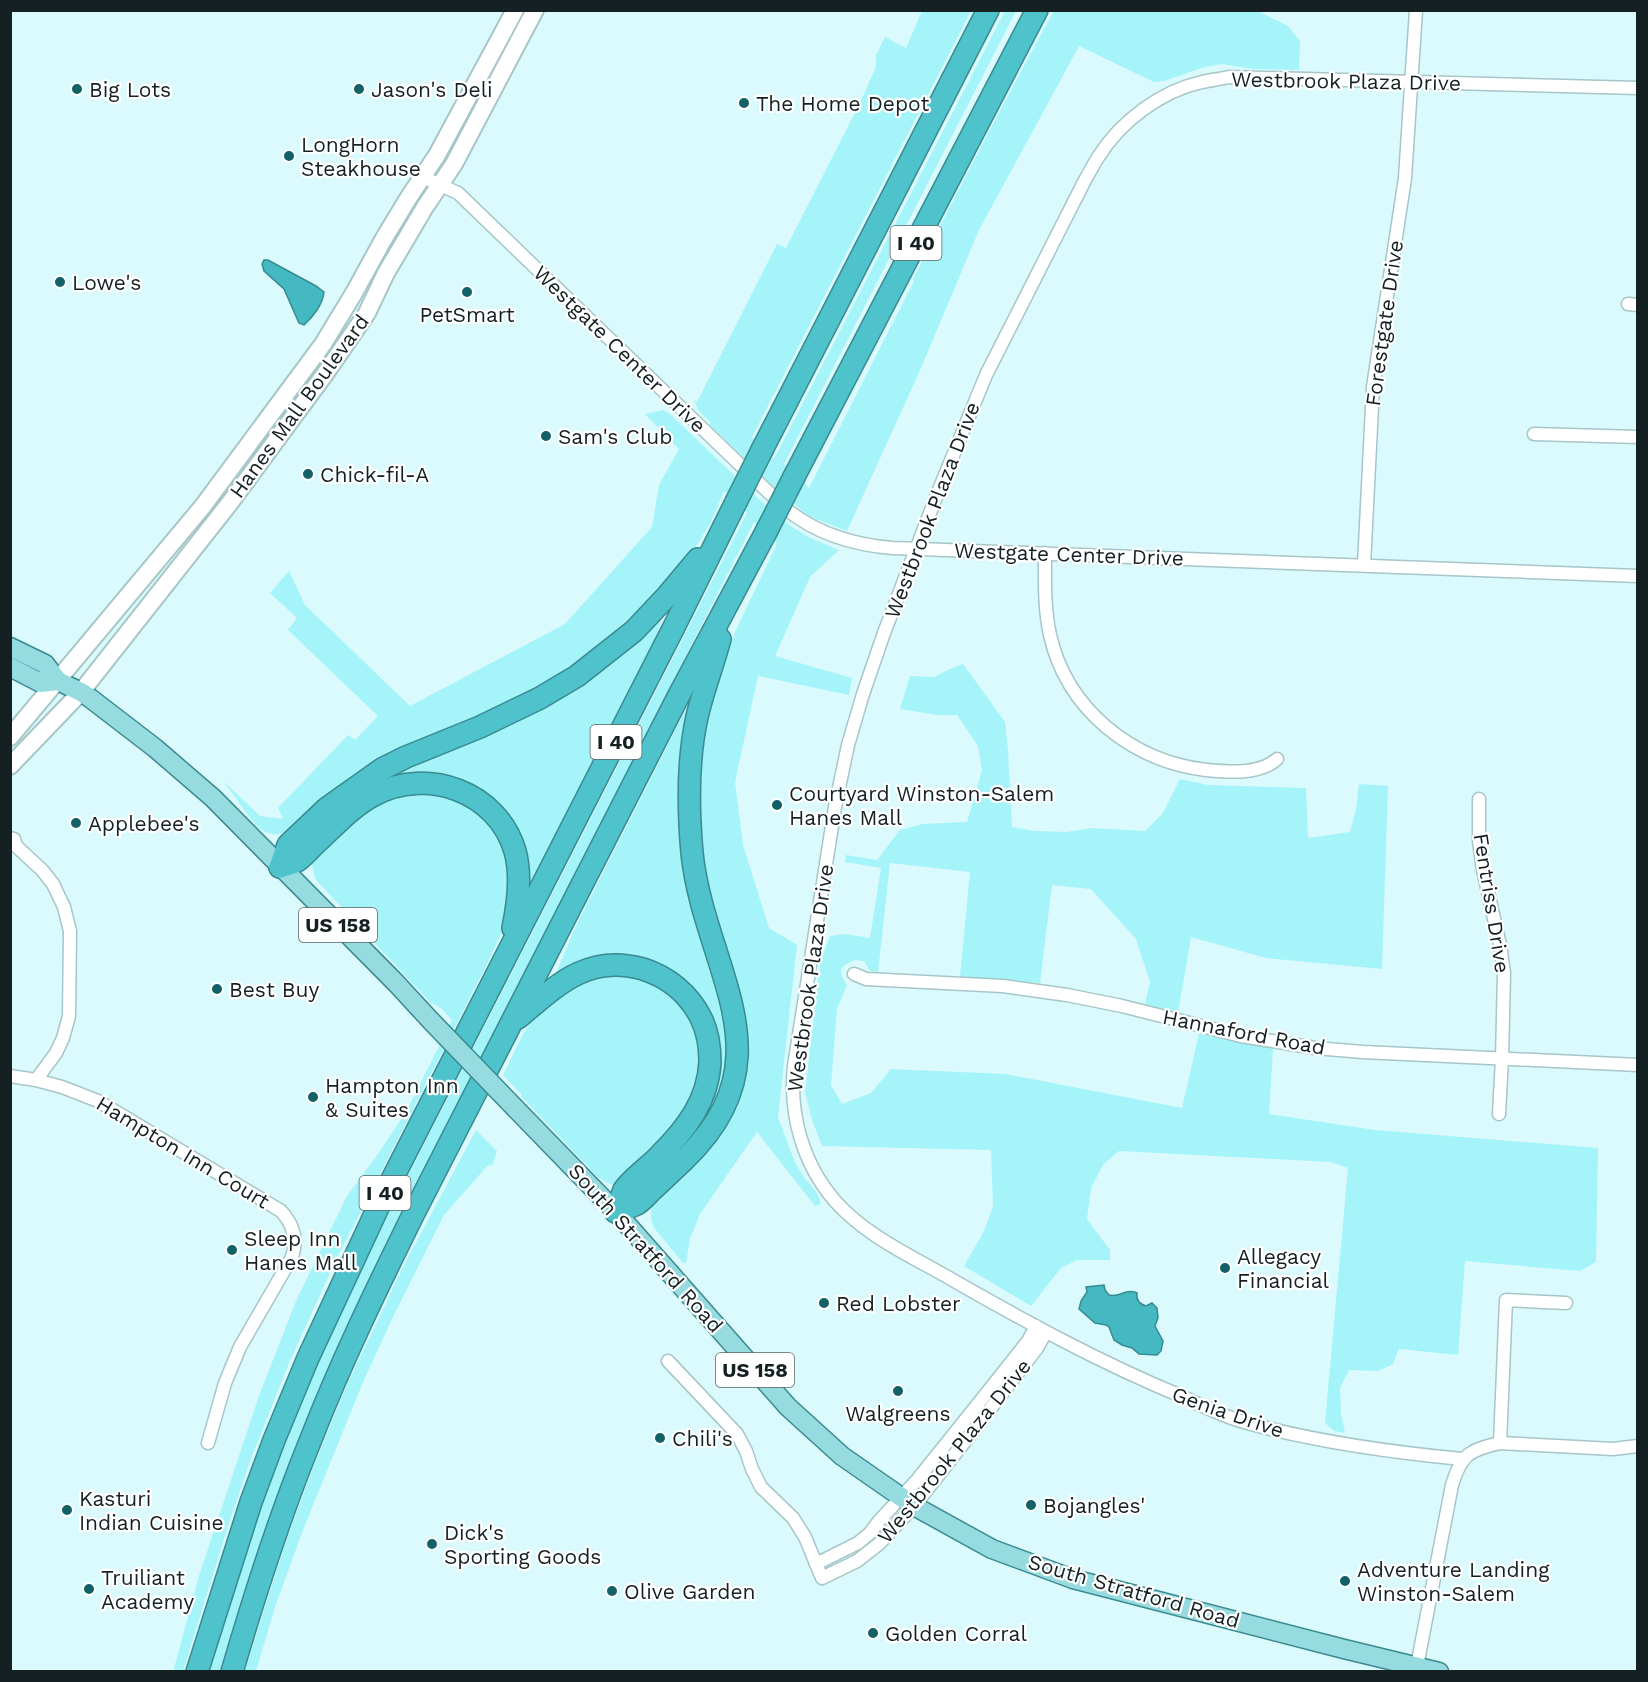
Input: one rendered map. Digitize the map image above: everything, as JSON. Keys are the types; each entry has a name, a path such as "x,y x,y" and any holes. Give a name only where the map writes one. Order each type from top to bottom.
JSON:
{"highway":[{"name":"I 40","path":"197,1671 251,1502 274,1440 308,1358 382,1199 988,10"},
{"name":"I 40","path":"232,1671 277,1527 311,1438 404,1234 678,697 731,601 1037,10"},
{"path":"280,867 288,845 327,808 382,769 480,727 540,698 577,676 634,631 721,532"},
{"path":"616,1212 638,1203 705,1136 721,1112 731,1090 736,1071 737,1047 734,1015 694,873 689,806 690,769 697,719 731,601"},
{"path":"280,867 297,861 348,813 373,796 399,786 418,783 435,783 456,788 490,810 505,829 515,851 519,876 517,910 509,951"},
{"path":"511,1024 565,979 586,970 606,966 634,967 660,976 690,1000 700,1017 710,1048 709,1074 703,1096 695,1113 680,1132 625,1189 616,1212"}],"main road":[{"name":"Hanes Mall Boulevard","path":"10,737 189,524 323,344 383,240 437,155 515,10"},
{"name":"Hanes Mall Boulevard","path":"10,766 81,692 229,504 325,374 367,313 386,273 425,207 454,164 536,10"},
{"name":"South Stratford Road","path":"10,647 45,664 58,681 81,692 155,748 213,798 396,983 616,1212 788,1407 842,1456 908,1502 992,1549 1073,1579 1439,1671"},
{"name":"South Stratford Road","path":"10,667 41,683 58,681"}],"street":[{"name":"Forestgate Drive","path":"1364,566 1373,387 1405,178 1416,10"},
{"name":"Westbrook Plaza Drive","path":"908,1502 879,1521 858,1544 816,1564 822,1578 857,1561 872,1550 908,1502 917,1480 1028,1341 1041,1329 873,1234 846,1212 826,1189 802,1143 794,1108 792,1081 794,1066 835,807 848,745 873,666 938,492 986,375 1099,155 1129,121 1149,105 1173,92 1201,82 1229,77 1638,88"},
{"name":"Westgate Center Drive","path":"423,177 458,193 795,516 825,533 851,542 917,549 1638,576"},
{"path":"1534,434 1638,437"},
{"path":"1045,553 1047,618 1057,658 1077,696 1103,725 1138,750 1174,764 1216,771 1251,770 1272,764 1277,759"},
{"name":"Fentriss Drive","path":"1479,799 1479,841 1486,890 1500,945 1504,973 1499,1114"},
{"path":"12,844 42,870 53,884 64,907 69,931 69,1016 56,1053 36,1080"},
{"name":"Hannaford Road","path":"854,974 866,979 1003,986 1067,994 1241,1036 1306,1046 1363,1052 1638,1065"},
{"name":"Hampton Inn Court","path":"10,1076 36,1080 76,1091 98,1101 280,1210 291,1224 295,1238 292,1257 240,1347 225,1383 208,1443"},
{"path":"1500,1443 1506,1300 1566,1303"},
{"name":"Genia Drive","path":"1041,1329 1142,1380 1241,1421 1347,1445 1462,1459"},
{"path":"668,1361 737,1434 761,1487 793,1518 805,1536 816,1564"},
{"path":"1417,1666 1452,1485 1462,1459 1482,1447 1500,1443 1603,1449 1638,1446"}],"shaded area":[{"path":"922,11 971,11 752,437 774,459 1005,11 1016,11 784,464 809,488 913,279 1054,11 1257,11 1288,26 1300,41 1299,70 1254,69 1222,64 1154,82 1079,46 979,230 921,368 847,531 811,517 800,509 709,424 711,423 698,410 693,401 697,402 777,244 786,248 859,105 876,67 876,55 885,37 906,48"},
{"path":"264,260 268,260 324,292 317,310 304,325 299,323 284,289 264,271 262,264"},
{"path":"663,410 669,413 789,525 810,538 839,550 810,577 775,656 852,678 849,695 758,676 735,782 743,845 769,928 797,945 778,1117 794,1160 817,1193 821,1204 815,1206 757,1132 700,1214 690,1239 686,1263 683,1263 655,1229 651,1218 655,1199 736,1099 720,932 703,860 698,810 701,748 712,693 736,630 777,544 754,522 372,1273 328,1370 288,1469 251,1569 220,1671 207,1672 281,1452 349,1295 747,513 724,491 711,522 683,568 593,658 299,820 287,831 277,834 262,830 223,781 260,816 283,819 278,808 348,735 355,740 378,716 288,630 297,618 270,593 289,571 305,605 410,706 565,624 652,527 659,485 679,449 645,414"},
{"path":"659,617 661,622 654,642 530,884 525,882 499,810 379,781"},
{"path":"963,664 1005,722 1012,827 1035,831 1067,832 1093,828 1145,831 1163,813 1180,779 1208,785 1306,788 1308,838 1350,832 1359,784 1388,786 1382,969 1266,958 1191,937 1178,1013 1145,1004 1150,982 1136,939 1091,889 1052,885 1040,983 960,977 970,872 890,863 878,972 870,971 864,961 860,960 852,961 841,969 842,977 847,985 837,1009 831,1085 842,1104 871,1093 891,1069 1005,1074 1182,1108 1199,1034 1273,1049 1269,1114 1375,1130 1598,1148 1596,1262 1580,1271 1465,1261 1458,1355 1399,1349 1393,1364 1378,1371 1349,1370 1340,1388 1341,1414 1345,1433 1334,1431 1325,1423 1348,1168 1331,1162 1119,1151 1103,1165 1091,1188 1087,1219 1110,1250 1110,1260 1077,1260 1061,1268 1031,1306 964,1266 984,1231 993,1207 991,1150 822,1146 805,1092 820,962 830,936 845,934 870,938 881,868 845,862 846,855 877,860 900,830 923,824 967,822 982,770 978,746 957,715 937,715 900,709 910,676 934,677"},
{"path":"690,701 684,772 724,1002 729,1075 712,1111 705,1110 717,1069 665,974 560,975 556,973 576,926"},
{"path":"405,789 463,797 507,843 511,908 486,966 336,1260 289,1363 231,1517 183,1671 173,1672 199,1576 259,1396 296,1301 347,1196 406,1112 452,1020 441,1008 430,1002 316,880 312,865 314,856 358,812"},
{"path":"633,972 685,1002 705,1049 688,1115 618,1185 614,1185 605,1182 595,1174 503,1075 534,1017 580,977"},
{"path":"476,1130 497,1151 492,1166 489,1164 444,1215 391,1321 363,1382 303,1530 276,1604 256,1671 245,1671 284,1547 346,1387 404,1265"},
{"path":"1104,1285 1109,1295 1137,1293 1138,1300 1142,1304 1146,1306 1152,1303 1157,1308 1158,1318 1155,1326 1163,1341 1161,1351 1157,1355 1139,1354 1132,1348 1122,1345 1114,1340 1109,1327 1095,1323 1079,1309 1087,1292 1086,1287"}],"place":[{"name":"Big Lots","path":"77,89"},
{"name":"Jason's Deli","path":"359,89"},
{"name":"The Home Depot","path":"744,103"},
{"name":"LongHorn Steakhouse","path":"289,156"},
{"name":"Lowe's","path":"60,282"},
{"name":"PetSmart","path":"467,292"},
{"name":"Sam's Club","path":"546,436"},
{"name":"Chick-fil-A","path":"308,474"},
{"name":"Courtyard Winston-Salem Hanes Mall","path":"777,805"},
{"name":"Applebee's","path":"76,823"},
{"name":"Best Buy","path":"217,989"},
{"name":"Hampton Inn & Suites","path":"313,1097"},
{"name":"Sleep Inn Hanes Mall","path":"232,1250"},
{"name":"Allegacy Financial","path":"1225,1268"},
{"name":"Red Lobster","path":"824,1303"},
{"name":"Walgreens","path":"898,1391"},
{"name":"Chili's","path":"660,1438"},
{"name":"Bojangles'","path":"1031,1505"},
{"name":"Kasturi Indian Cuisine","path":"67,1510"},
{"name":"Dick's Sporting Goods","path":"432,1544"},
{"name":"Adventure Landing Winston-Salem","path":"1345,1581"},
{"name":"Truiliant Academy","path":"89,1589"},
{"name":"Olive Garden","path":"612,1591"},
{"name":"Golden Corral","path":"873,1633"}]}
